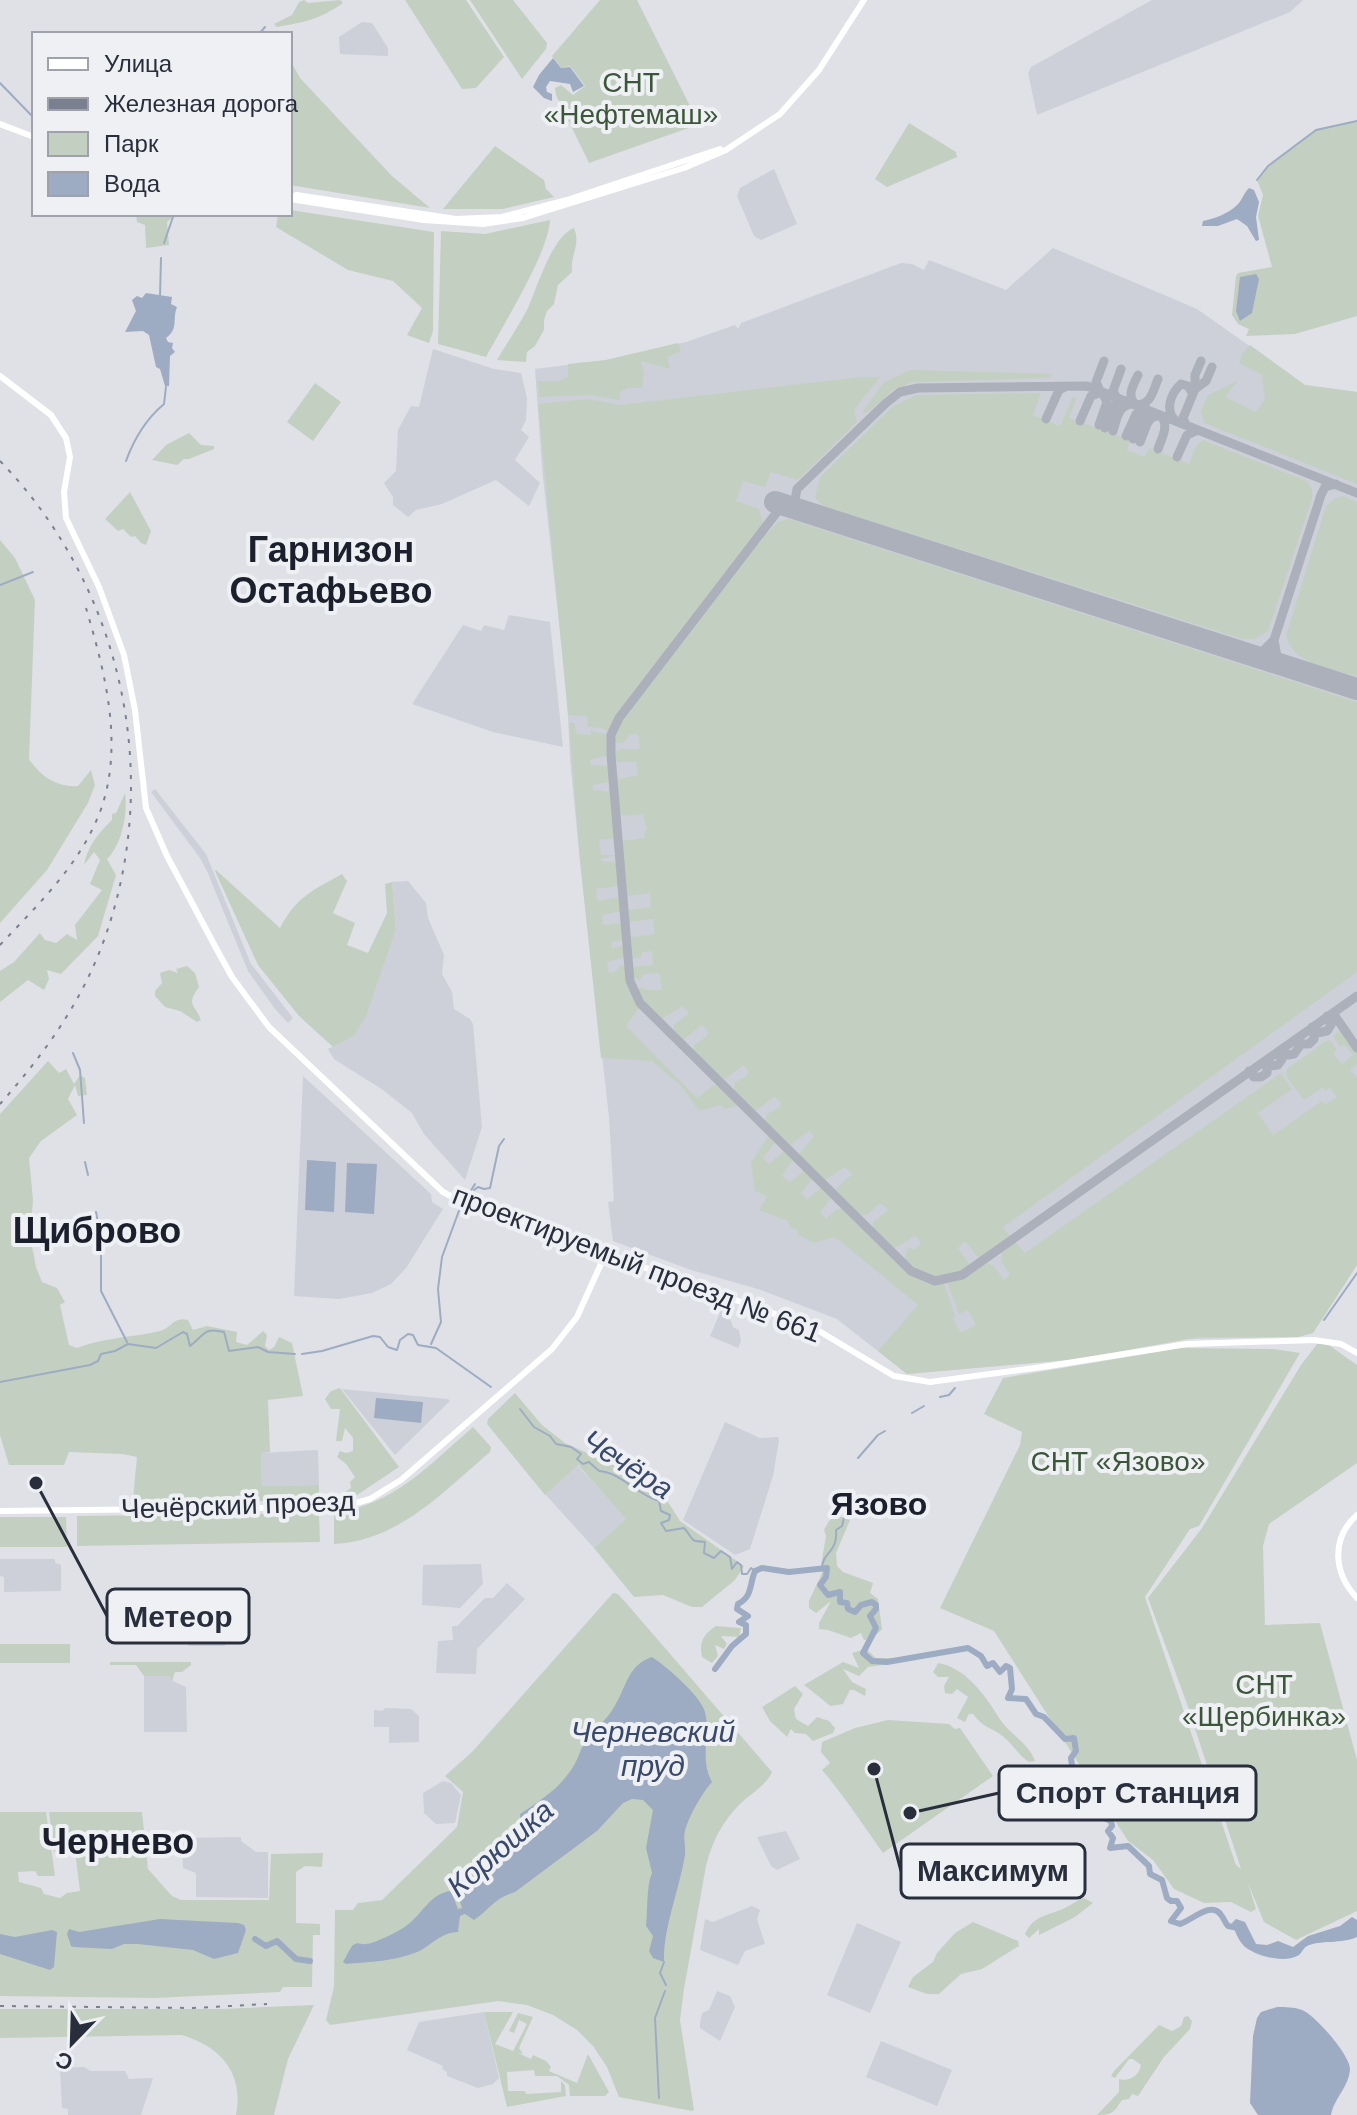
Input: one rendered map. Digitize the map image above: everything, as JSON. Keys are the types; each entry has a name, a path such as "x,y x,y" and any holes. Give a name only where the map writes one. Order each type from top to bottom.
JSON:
{"main road":[{"path":"292,196 424,220 483,224 523,218 684,168 726,150 780,114 819,70 862,0"},
{"path":"0,126 32,138"},
{"name":"проектируемый проезд № 661","path":"0,376 51,415 66,438 70,457 64,492 66,518 99,587 124,655 135,710 146,808 167,856 232,977 269,1027 443,1192 466,1204 605,1255 792,1320 838,1342 894,1376 930,1382 1187,1344 1328,1341 1357,1353"},
{"name":"Чечёрский проезд","path":"0,1511 342,1507 370,1499 401,1480 555,1346 577,1317 605,1255"},
{"path":"1357,1515 1344,1530 1337,1555 1342,1579 1357,1598"}],"shaded area":[{"path":"1152,0 1303,0 1290,12 1037,115 1028,73 1031,67"},
{"path":"362,22 372,23 388,48 388,56 340,54 339,37"},
{"path":"774,169 797,224 761,240 754,236 737,196 740,188"},
{"path":"1053,248 1197,309 1305,385 1357,392 1357,1265 1313,1333 1298,1337 1185,1339 1078,1359 907,1374 837,1319 613,1241 608,1202 614,1201 609,1117 580,861 535,369 606,360 686,342 735,325 738,329 741,323 901,263 924,270 929,260 1006,290"},
{"path":"433,349 494,369 521,373 527,398 526,420 521,430 529,437 515,460 540,483 529,506 496,480 442,504 416,510 408,517 393,505 393,497 384,483 396,471 398,430 411,406 419,407"},
{"path":"509,615 550,622 563,747 493,732 412,704 463,625 481,631 484,625 504,630"},
{"path":"155,789 206,854 251,964 293,1018 288,1023 248,971 207,871 151,792"},
{"path":"408,881 426,903 428,918 444,955 442,974 452,992 454,1009 473,1024 482,1127 465,1180 424,1134 412,1113 383,1090 334,1059 328,1049 354,1036 362,1020 396,929 392,882"},
{"path":"303,1076 431,1194 432,1202 443,1209 406,1268 391,1284 372,1293 339,1299 294,1296"},
{"path":"722,1308 733,1312 730,1319 733,1327 739,1330 741,1341 738,1348 710,1336"},
{"path":"342,1389 448,1399 450,1401 395,1455"},
{"path":"725,1422 760,1438 778,1437 779,1440 773,1476 750,1549 735,1555 683,1520"},
{"path":"318,1450 319,1485 262,1486 261,1453"},
{"path":"577,1465 627,1519 594,1548 545,1494"},
{"path":"0,1559 55,1559 55,1563 61,1565 61,1591 4,1592"},
{"path":"481,1564 483,1584 460,1608 422,1605 423,1565"},
{"path":"507,1583 525,1599 477,1649 476,1674 436,1673 438,1641 453,1640 452,1626 457,1626 485,1598 493,1598"},
{"path":"225,1589 225,1646 188,1646 188,1622 158,1622 158,1590"},
{"path":"144,1676 170,1676 173,1681 186,1687 187,1732 144,1732"},
{"path":"385,1708 411,1709 419,1716 419,1742 389,1743 389,1727 374,1727 374,1710 383,1711"},
{"path":"443,1781 451,1783 461,1795 455,1823 436,1824 424,1813 423,1793"},
{"path":"786,1831 800,1859 777,1870 771,1866 757,1837"},
{"path":"241,1837 241,1841 256,1852 268,1852 268,1898 196,1897 196,1873 183,1868 182,1838"},
{"path":"752,1906 760,1910 757,1919 765,1944 745,1951 738,1965 700,1950 705,1919 713,1922"},
{"path":"857,1923 901,1942 870,2013 827,1995"},
{"path":"717,1991 730,1996 735,2007 720,2041 700,2028 702,2013 709,2010"},
{"path":"484,2012 499,2078 493,2084 478,2088 447,2076 443,2066 407,2050 419,2022"},
{"path":"881,2041 952,2070 937,2106 866,2077"},
{"path":"84,2067 91,2071 125,2071 129,2079 153,2078 141,2115 68,2115 68,2109 62,2108 60,2068"}],"green space":[{"path":"304,0 308,3 340,0 343,3 311,20 277,27 274,24 292,15 299,2"},
{"path":"405,0 466,0 504,57 476,88 462,89"},
{"path":"470,0 513,0 547,43 546,49 522,79"},
{"name":"СНТ «Нефтемаш»","path":"600,0 637,0 697,125 589,163 555,88 561,85 573,95 585,86 570,66 561,68 552,56"},
{"path":"292,64 300,78 392,176 430,208 292,185"},
{"path":"1357,121 1357,316 1295,334 1246,336 1249,329 1238,324 1232,315 1236,276 1238,273 1272,267 1258,216 1263,195 1257,180 1268,166 1316,130"},
{"path":"909,123 956,152 957,157 887,187 875,179"},
{"path":"495,146 544,180 546,189 554,197 503,209 443,209"},
{"path":"292,210 434,232 433,331 429,343 407,335 422,308 393,281 348,270 276,227 278,216 292,216"},
{"path":"136,216 174,216 167,222 169,245 146,248 145,225 137,222"},
{"path":"550,220 548,234 534,269 486,357 438,344 441,231 485,234"},
{"path":"574,228 576,240 572,272 558,285 554,304 544,320 544,330 535,346 527,352 526,362 497,360 527,310 552,252 566,233"},
{"path":"678,343 681,351 667,357 670,369 641,361 644,375 642,388 628,388 620,392 620,400 590,395 539,397 538,381 558,381 568,377 568,364 606,360"},
{"path":"1250,345 1305,385 1357,392 1357,484 1204,423 1201,411 1208,395 1238,381 1225,397 1256,412 1265,399 1262,375 1239,363"},
{"path":"908,371 1052,374 1049,378 913,382 893,390 867,413 862,412 883,383"},
{"path":"880,377 854,410 857,422 798,480 771,472 765,487 743,481 736,501 759,509 764,526 624,708 610,732 588,727 587,716 568,715 538,404 588,399 620,405"},
{"path":"315,383 341,402 313,441 287,422"},
{"path":"1041,393 1033,415 1060,426 1073,396 1077,398 1069,418 1130,440 1127,450 1144,457 1149,448 1189,464 1196,446 1203,440 1307,481 1312,490 1312,499 1268,631 1254,639 1242,639 824,506 815,498 820,477 892,407 916,395"},
{"path":"189,433 201,445 214,446 214,449 184,459 177,465 152,460 166,445"},
{"path":"130,492 151,531 146,545 123,529 118,531 105,519"},
{"path":"1343,496 1357,502 1357,676 1305,660 1290,646 1286,636 1326,506"},
{"path":"789,519 1357,702 1357,972 1003,1227 1010,1236 980,1260 965,1241 958,1248 970,1265 946,1277 929,1275 906,1260 906,1251 910,1247 914,1250 921,1243 915,1235 894,1248 873,1228 873,1222 888,1210 882,1204 867,1215 860,1215 835,1190 852,1174 845,1167 825,1180 799,1154 814,1136 809,1131 790,1145 765,1121 767,1114 780,1107 781,1103 775,1097 755,1111 734,1090 735,1082 749,1072 743,1065 722,1079 693,1050 694,1045 708,1032 702,1025 683,1040 674,1031 674,1025 689,1013 683,1006 662,1019 644,1002 638,989 662,990 659,973 644,974 640,981 634,977 633,967 653,965 652,951 643,952 640,958 633,958 631,937 655,934 653,919 629,922 629,910 651,907 650,893 627,896 622,841 645,838 644,831 647,830 643,814 623,816 620,813 618,779 638,775 636,762 617,762 615,752 640,749 638,734 629,735 624,743 614,742 621,722 767,533 778,522"},
{"path":"0,540 15,558 35,600 29,759 44,776 63,785 78,786 91,770 95,785 88,803 47,870 0,923"},
{"path":"569,723 574,723 577,734 590,735 591,731 610,735 608,755 590,760 591,765 608,766 610,782 593,785 593,790 611,792 615,838 599,840 601,855 616,855 601,861 616,862 620,886 596,889 597,901 620,897 622,911 602,915 603,925 622,923 624,940 611,942 612,948 624,946 626,957 607,962 609,973 616,971 620,965 626,966 629,988 639,1008 626,1026 697,1098 712,1086 719,1085 739,1104 737,1106 724,1109 722,1105 699,1111 682,1087 652,1061 601,1058"},
{"path":"125,793 123,828 117,845 107,859 116,875 98,936 61,974 47,970 49,979 44,990 28,980 0,1002 0,971 14,962 40,933 45,940 56,943 67,934 77,940 75,925 102,890 90,884 100,860 94,852 84,865 85,858 94,841 112,820 112,814 116,813"},
{"path":"216,870 280,928 299,901 342,874 347,881 333,913 355,923 347,945 368,953 387,913 385,884 392,882 396,929 366,1016 354,1036 333,1047 299,1016 258,965"},
{"path":"187,966 195,973 199,987 192,1001 201,1020 197,1022 180,1011 165,1007 155,996 162,983 160,973 169,970 178,973 176,969"},
{"path":"1342,1029 1357,1050 1357,1064 1350,1070 1357,1077 1357,1265 1313,1333 1298,1337 1200,1337 1078,1359 907,1374 878,1351 918,1305 835,1237 814,1243 798,1235 788,1221 759,1210 767,1196 755,1191 751,1163 769,1135 776,1141 763,1158 769,1164 785,1150 794,1158 782,1176 790,1182 805,1170 813,1178 801,1193 807,1199 822,1187 832,1197 820,1212 826,1219 837,1209 844,1208 916,1277 944,1284 955,1316 953,1318 961,1333 976,1325 968,1310 959,1314 948,1284 987,1263 994,1266 1004,1280 1010,1275 1001,1261 1002,1253 1015,1242 1025,1253 1281,1073 1292,1089 1258,1113 1273,1135 1322,1101 1325,1105 1337,1097 1330,1088 1326,1091 1323,1087 1304,1100 1286,1076 1287,1069 1329,1039 1337,1050 1333,1053 1342,1064 1353,1055 1345,1045 1340,1047 1333,1036"},
{"path":"48,1061 59,1073 66,1069 74,1084 80,1075 85,1078 87,1095 78,1096 75,1085 68,1099 77,1115 41,1141 29,1158 33,1200 30,1236 36,1267 42,1282 57,1288 65,1302 60,1305 69,1345 77,1348 160,1331 183,1319 188,1320 193,1330 207,1326 237,1332 236,1342 247,1345 263,1331 267,1335 265,1346 269,1350 279,1337 292,1343 303,1396 268,1400 270,1452 261,1453 262,1486 319,1485 319,1502 133,1499 137,1457 123,1454 69,1452 64,1465 9,1465 0,1435 0,1114"},
{"path":"1326,1343 1357,1365 1357,1463 1269,1524 1263,1546 1265,1625 1320,1623 1357,1760 1357,1911 1296,1940 1264,1922 1248,1883 1256,1909 1251,1912 1231,1902 1204,1903 1174,1889 1153,1860 1128,1841 994,1631 940,1608 1020,1445 1022,1432 984,1414 1003,1378 1181,1348 1274,1349 1300,1353 1199,1526 1190,1529 1145,1597 1236,1865 1241,1869 1187,1704 1148,1598 1202,1528 1301,1365 1317,1344"},
{"path":"340,1388 399,1467 357,1495 347,1497 344,1493 351,1488 350,1482 355,1477 337,1457 340,1451 353,1451 353,1438 345,1428 342,1441 336,1441 340,1409 331,1409 325,1399 331,1391"},
{"path":"515,1393 542,1425 565,1443 614,1465 632,1485 668,1502 680,1521 744,1566 735,1580 702,1607 692,1607 663,1595 634,1597 594,1548 626,1519 578,1465 545,1495 487,1424 488,1419"},
{"path":"473,1427 491,1447 490,1452 438,1497 400,1524 379,1534 334,1544 334,1513 375,1502 393,1492 426,1469"},
{"path":"319,1513 320,1542 77,1546 77,1516"},
{"path":"836,1515 850,1520 836,1553 837,1566 843,1572 873,1583 870,1593 878,1599 882,1629 864,1640 861,1633 851,1638 819,1629 831,1601 816,1613 809,1608 809,1601 822,1573 824,1530"},
{"path":"0,1517 66,1517 67,1547 0,1547"},
{"path":"613,1593 627,1604 772,1772 723,1825 706,1866 680,2020 692,2111 619,2097 607,2067 577,2030 553,2015 527,2005 498,2001 330,2025 326,2020 334,1987 335,1910 353,1910 358,1903 382,1900 457,1827 463,1792 445,1776 472,1752"},
{"path":"716,1626 741,1628 739,1637 721,1636 727,1644 724,1649 715,1645 718,1656 712,1663 702,1657 701,1647 705,1636"},
{"path":"0,1644 70,1644 70,1663 0,1663"},
{"path":"866,1649 876,1658 893,1658 897,1663 868,1667 859,1676 843,1669 852,1682 866,1689 865,1696 850,1690 843,1704 830,1706 804,1685 843,1662 859,1668 852,1653"},
{"path":"110,1662 191,1662 191,1665 182,1672 175,1672 172,1681 170,1676 144,1676 136,1665 110,1665"},
{"path":"938,1663 957,1670 974,1684 1035,1761 1025,1760 1005,1738 973,1714 969,1714 965,1722 957,1718 968,1697 957,1689 952,1694 945,1693 944,1686 949,1677 938,1677 933,1672"},
{"path":"795,1686 803,1694 794,1709 796,1719 808,1726 817,1717 829,1721 835,1728 833,1733 813,1741 806,1734 795,1733 791,1729 787,1737 770,1721 762,1707"},
{"path":"888,1720 949,1724 955,1729 960,1728 993,1776 883,1853 822,1770 830,1763 821,1752 822,1742 855,1728"},
{"path":"0,1812 46,1812 55,1876 38,1876 35,1871 18,1872 19,1882 41,1888 44,1894 60,1898 67,1893 80,1891 75,1851 54,1852 49,1812 142,1812 148,1869 172,1896 181,1900 269,1900 271,1854 323,1853 322,1867 305,1866 296,1872 296,1923 320,1924 320,1935 313,1935 312,1987 283,1987 280,1992 155,1998 0,1996"},
{"path":"1084,1898 1093,1903 1075,1917 1039,1935 1039,1929 1029,1938 1025,1934 1037,1919"},
{"path":"973,1922 1018,1941 1019,1946 982,1969 961,1974 939,1994 927,1994 908,1987 913,1977 933,1962 955,1933"},
{"path":"314,2005 288,2059 274,2115 236,2115 236,2086 227,2064 208,2047 182,2035 0,2038 0,2009 221,2009"},
{"path":"484,2012 513,2012 495,2044 513,2051 527,2024 519,2020 514,2033 509,2031 518,2013 533,2017 519,2048 523,2054 518,2053 546,2061 551,2067 549,2071 577,2083 588,2054 609,2092 605,2096 570,2096 569,2085 557,2076 535,2076 534,2070 507,2072 508,2091 525,2091 526,2094 561,2092 561,2081 565,2085 566,2096 507,2107"},
{"path":"1188,2016 1192,2021 1190,2029 1164,2057 1138,2096 1132,2094 1112,2112 1097,2115 1119,2092 1119,2079 1133,2077 1141,2065 1129,2059 1115,2078 1111,2076 1114,2071 1159,2025 1172,2031 1181,2026 1184,2017"}],"water":[{"path":"553,58 561,68 570,67 584,86 573,92 570,84 550,81 546,87 547,92 552,94 552,101 533,87"},
{"path":"1249,188 1254,190 1259,202 1256,217 1259,240 1256,241 1247,226 1237,219 1218,226 1202,226 1203,221 1233,209"},
{"path":"1256,274 1259,279 1252,313 1240,321 1236,311 1240,277"},
{"path":"146,293 172,297 171,304 177,307 174,327 166,338 173,343 175,352 170,356 169,386 165,386 160,369 156,367 149,335 143,331 125,332 136,311 132,300 137,296 142,298"},
{"path":"307,1160 336,1162 334,1212 305,1210"},
{"path":"347,1163 377,1164 374,1214 345,1212"},
{"path":"376,1398 423,1402 421,1423 374,1418"},
{"name":"Черневский пруд","path":"652,1657 682,1682 702,1705 706,1721 706,1764 712,1782 696,1805 685,1831 685,1855 669,1923 664,1962 653,1958 649,1951 653,1936 646,1926 652,1873 646,1848 653,1810 643,1800 632,1799 623,1803 597,1831 474,1920 465,1914 460,1916 458,1932 400,1957 364,1963 343,1962 353,1945 380,1940 398,1931 437,1896 451,1891 458,1909 462,1908 455,1885 518,1834 520,1814 549,1794 568,1775 587,1739 593,1741 592,1738 599,1735 599,1731 605,1729 602,1723 632,1672"},
{"path":"1352,1917 1357,1920 1357,1937 1312,1944 1299,1955 1286,1959 1270,1958 1249,1950 1240,1941 1232,1923 1236,1919 1245,1922 1256,1944 1267,1945 1278,1941 1293,1947 1308,1936 1340,1926"},
{"path":"160,1919 238,1923 244,1925 246,1930 238,1953 214,1959 193,1950 138,1944 124,1944 112,1949 74,1947 67,1934 69,1929 79,1932"},
{"path":"52,1930 57,1932 54,1967 50,1970 0,1954 0,1934 15,1937"},
{"path":"1277,2007 1296,2008 1308,2013 1331,2036 1348,2063 1349,2075 1331,2115 1258,2115 1250,2103 1253,2036 1257,2018 1261,2012"}],"waterway":[{"path":"261,32 265,27"},
{"path":"0,83 32,116"},
{"path":"1257,180 1268,166 1316,130 1357,121"},
{"path":"164,243 173,216"},
{"path":"160,296 161,258"},
{"path":"126,461 141,430 164,404 166,387"},
{"path":"0,585 33,572"},
{"path":"73,1053 80,1070 84,1123"},
{"path":"474,1190 478,1187 490,1188 499,1146 504,1139"},
{"path":"85,1162 88,1175"},
{"path":"431,1344 441,1322 438,1289 442,1257 460,1208 475,1184"},
{"path":"96,1212 101,1238 101,1291 127,1342"},
{"path":"1324,1320 1357,1273"},
{"name":"Чечёра","path":"0,1382 90,1365 98,1361 101,1354 128,1344 156,1348 183,1332 187,1334 190,1346 212,1330 224,1332 229,1351 258,1347 268,1352 295,1354"},
{"name":"Чечёра","path":"302,1354 373,1336 380,1337 388,1347 397,1350 400,1340 408,1334 413,1335 418,1345 436,1348 491,1387"},
{"path":"940,1397 949,1395 955,1388"},
{"path":"912,1413 924,1406"},
{"name":"Чечёра","path":"520,1409 534,1427 550,1436 556,1444 571,1447 581,1454 577,1459 583,1464 589,1462 599,1471 614,1475 659,1501 661,1511 670,1515 669,1520 661,1523 666,1531 684,1528 694,1540 705,1542 704,1553 714,1558 721,1551 730,1557 732,1569 737,1562 741,1565 742,1574 747,1574 751,1568 755,1571"},
{"path":"858,1458 885,1431"},
{"path":"822,1568 835,1543 836,1530 842,1526 844,1518"},
{"path":"715,1669 732,1646 746,1634 746,1625 739,1622 748,1616 737,1609 748,1594 755,1571 762,1568 789,1572 827,1568 826,1577 820,1585 828,1595 840,1592 840,1602 847,1603 848,1609 855,1612 861,1605 872,1602 876,1605 870,1616 876,1628 863,1653 872,1661 887,1662 968,1648 981,1656 987,1666 993,1663 1000,1672 1006,1666 1010,1668 1012,1689 1008,1698 1026,1699 1036,1714 1044,1717 1065,1739 1074,1738 1076,1751 1071,1758 1073,1773 1081,1775 1084,1784 1077,1792 1084,1800 1086,1809 1100,1809 1101,1817 1111,1821 1108,1831 1113,1838 1110,1848 1128,1846 1149,1866 1150,1874 1162,1880 1167,1898 1177,1901 1181,1908 1171,1921 1180,1924 1212,1910 1217,1911 1228,1926 1238,1928"},
{"name":"Корюшка","path":"255,1939 266,1946 277,1941 296,1959 310,1961"},
{"path":"664,1962 660,1973 666,1985"},
{"path":"659,2098 655,2018 665,1991"}],"taxiway":[{"path":"1100,391 1096,382 1104,361"},
{"path":"1195,389 1195,375 1201,361"},
{"path":"1186,425 1183,418 1195,389 1206,381 1212,367"},
{"path":"1117,398 1113,391 1121,369"},
{"path":"1138,375 1131,394 1136,405 1148,400 1158,379"},
{"path":"1176,421 1170,412 1174,392 1181,384 1188,386 1193,394"},
{"path":"1046,419 1059,390 1067,386"},
{"path":"803,511 795,500 797,489 886,403 900,392 918,388 1087,386 1357,493"},
{"path":"1080,421 1091,396 1102,392 1107,402 1099,425"},
{"path":"1105,428 1115,405 1126,401"},
{"path":"1113,431 1121,410 1132,404"},
{"path":"1126,436 1136,414 1147,409"},
{"path":"1133,439 1143,417 1152,412"},
{"path":"1147,424 1151,418 1160,415 1163,419 1164,431 1158,449"},
{"path":"1140,442 1149,419"},
{"path":"1177,457 1187,435 1198,430"},
{"path":"1287,666 1277,657 1274,640 1321,495 1325,487 1336,484"},
{"path":"787,506 777,512 619,718 611,735 630,981 640,1003 911,1271 935,1281 962,1275 1357,996"},
{"path":"1248,654 1262,652 1274,640"},
{"path":"1333,1013 1357,1048"},
{"path":"1312,1027 1317,1033 1327,1031 1331,1025 1327,1016"},
{"path":"1297,1040 1309,1044 1314,1039 1314,1031"},
{"path":"1281,1051 1294,1054 1299,1042"},
{"path":"1266,1061 1271,1066 1278,1065 1282,1052"},
{"path":"1249,1071 1254,1077 1261,1077 1267,1073 1267,1062"}],"runway":[{"path":"775,502 1357,689"}],"railway":[{"path":"0,461 43,513 78,570 105,631 122,695 130,761 129,827 118,893 97,958 78,998 54,1035 0,1104"},
{"path":"0,945 73,861 92,830 103,803 109,776 110,719 101,663 86,608"},
{"path":"0,2006 193,2008 267,2004"}],"place":[{"name":"Метеор","path":"36,1483"},
{"name":"Максимум","path":"874,1769"},
{"name":"Спорт Станция","path":"910,1813"}],"district":[{"name":"Гарнизон Остафьево","path":"331,570"},
{"name":"Щиброво","path":"97,1230"},
{"name":"Язово","path":"879,1504"},
{"name":"Чернево","path":"118,1841"}],"park label":[{"name":"СНТ «Язово»","path":"1118,1461"},
{"name":"СНТ «Щербинка»","path":"1264,1700"}]}
